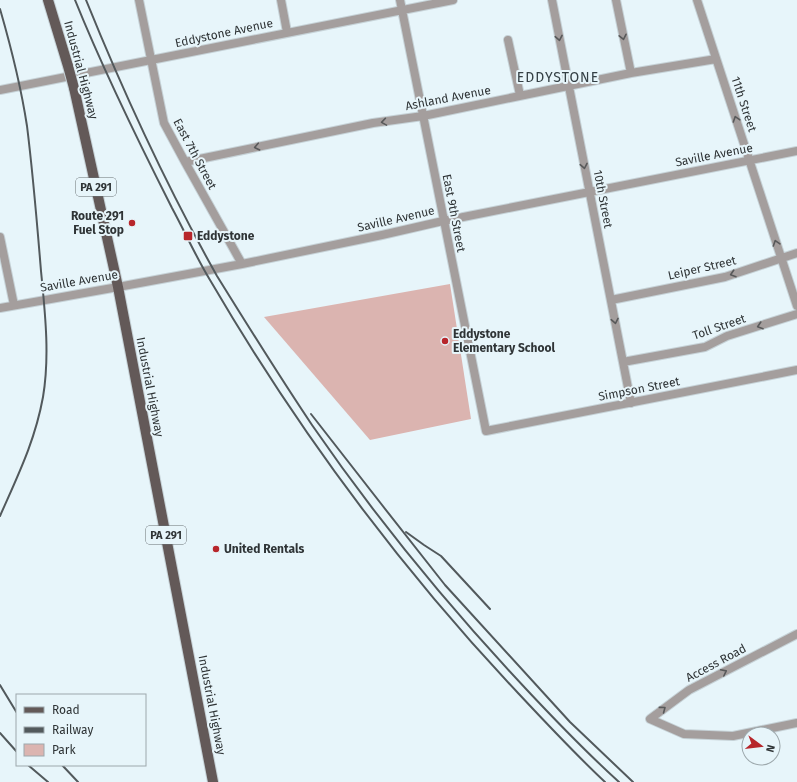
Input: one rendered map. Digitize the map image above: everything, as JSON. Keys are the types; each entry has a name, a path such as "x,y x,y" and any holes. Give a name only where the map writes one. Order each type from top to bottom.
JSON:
{"main road":[{"name":"Industrial Highway","path":"48,0 74,88 118,287 213,782"}],"street":[{"name":"East 7th Street","path":"139,0 164,123 242,264"},
{"path":"281,0 288,32"},
{"name":"East 9th Street","path":"400,0 486,432"},
{"name":"Eddystone Avenue","path":"0,90 453,0"},
{"name":"10th Street","path":"552,0 631,403"},
{"path":"616,0 631,73"},
{"name":"11th Street","path":"697,0 797,306"},
{"path":"508,40 520,95"},
{"name":"Ashland Avenue","path":"185,162 373,123 423,116 631,73 716,59"},
{"name":"Saville Avenue","path":"0,308 242,264 443,221 797,151"},
{"path":"0,237 14,305"},
{"name":"Leiper Street","path":"611,300 725,277 797,253"},
{"name":"Toll Street","path":"623,362 705,347 727,336 797,314"},
{"name":"Simpson Street","path":"486,432 797,370"},
{"name":"Access Road","path":"797,634 689,690 650,719 684,734 733,736 797,724"}],"green space":[{"path":"450,284 471,419 370,440 264,317"}],"railway":[{"path":"75,0 121,105 195,253 243,335 278,390 352,496 432,597 518,693 572,750 605,782"},
{"path":"86,0 115,70 181,209 217,276 312,425 336,460 388,528 470,627 538,702 619,782"},
{"path":"0,9 22,97 27,126 46,334 45,381 40,413 31,443 0,516"},
{"path":"311,414 386,510"},
{"path":"382,505 445,585 570,722 633,782"},
{"path":"406,532 441,556 490,609"},
{"path":"0,685 16,711"},
{"path":"0,733 16,751"},
{"path":"29,766 48,782"},
{"path":"63,766 78,782"}],"place":[{"name":"Route 291 Fuel Stop","path":"132,223"},
{"name":"Eddystone","path":"188,236"},
{"name":"Eddystone Elementary School","path":"445,341"},
{"name":"United Rentals","path":"216,549"}],"district":[{"name":"EDDYSTONE","path":"558,77"}]}
